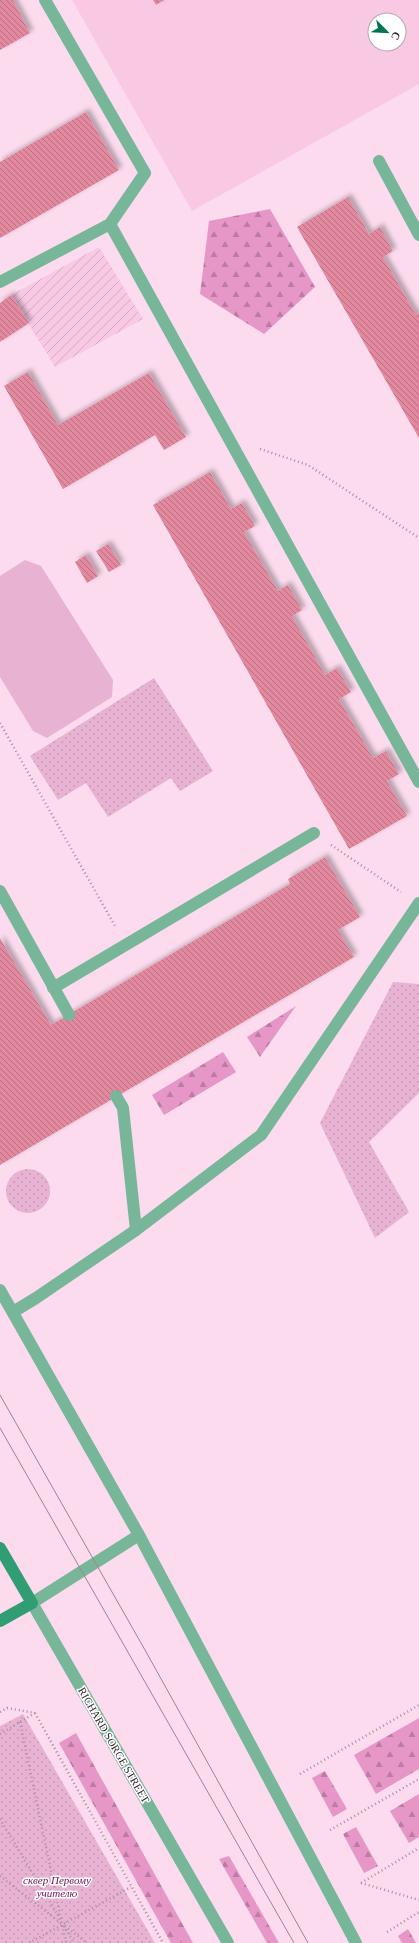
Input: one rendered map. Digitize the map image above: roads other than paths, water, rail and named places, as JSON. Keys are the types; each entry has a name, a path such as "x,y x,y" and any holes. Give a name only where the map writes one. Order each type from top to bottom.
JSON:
{"main road":[{"name":"RICHARD SORGE STREET","path":"0,1548 32,1602"},
{"path":"0,1621 32,1602"}],"street":[{"path":"0,282 110,224 146,173 45,0"},
{"path":"379,160 419,235"},
{"path":"110,224 419,782"},
{"path":"54,988 314,833"},
{"path":"0,891 69,1015"},
{"path":"13,1312 136,1230 261,1135 419,903"},
{"path":"116,1096 123,1108 136,1230"},
{"path":"0,1290 139,1535 356,1943"},
{"path":"32,1602 139,1535"},
{"name":"RICHARD SORGE STREET","path":"32,1602 228,1943"}],"tram line":[{"path":"0,1395 145,1650 308,1943"},
{"path":"0,1428 294,1943"}],"park label":[{"name":"сквер Первому учителю","path":"57,1886"}]}
